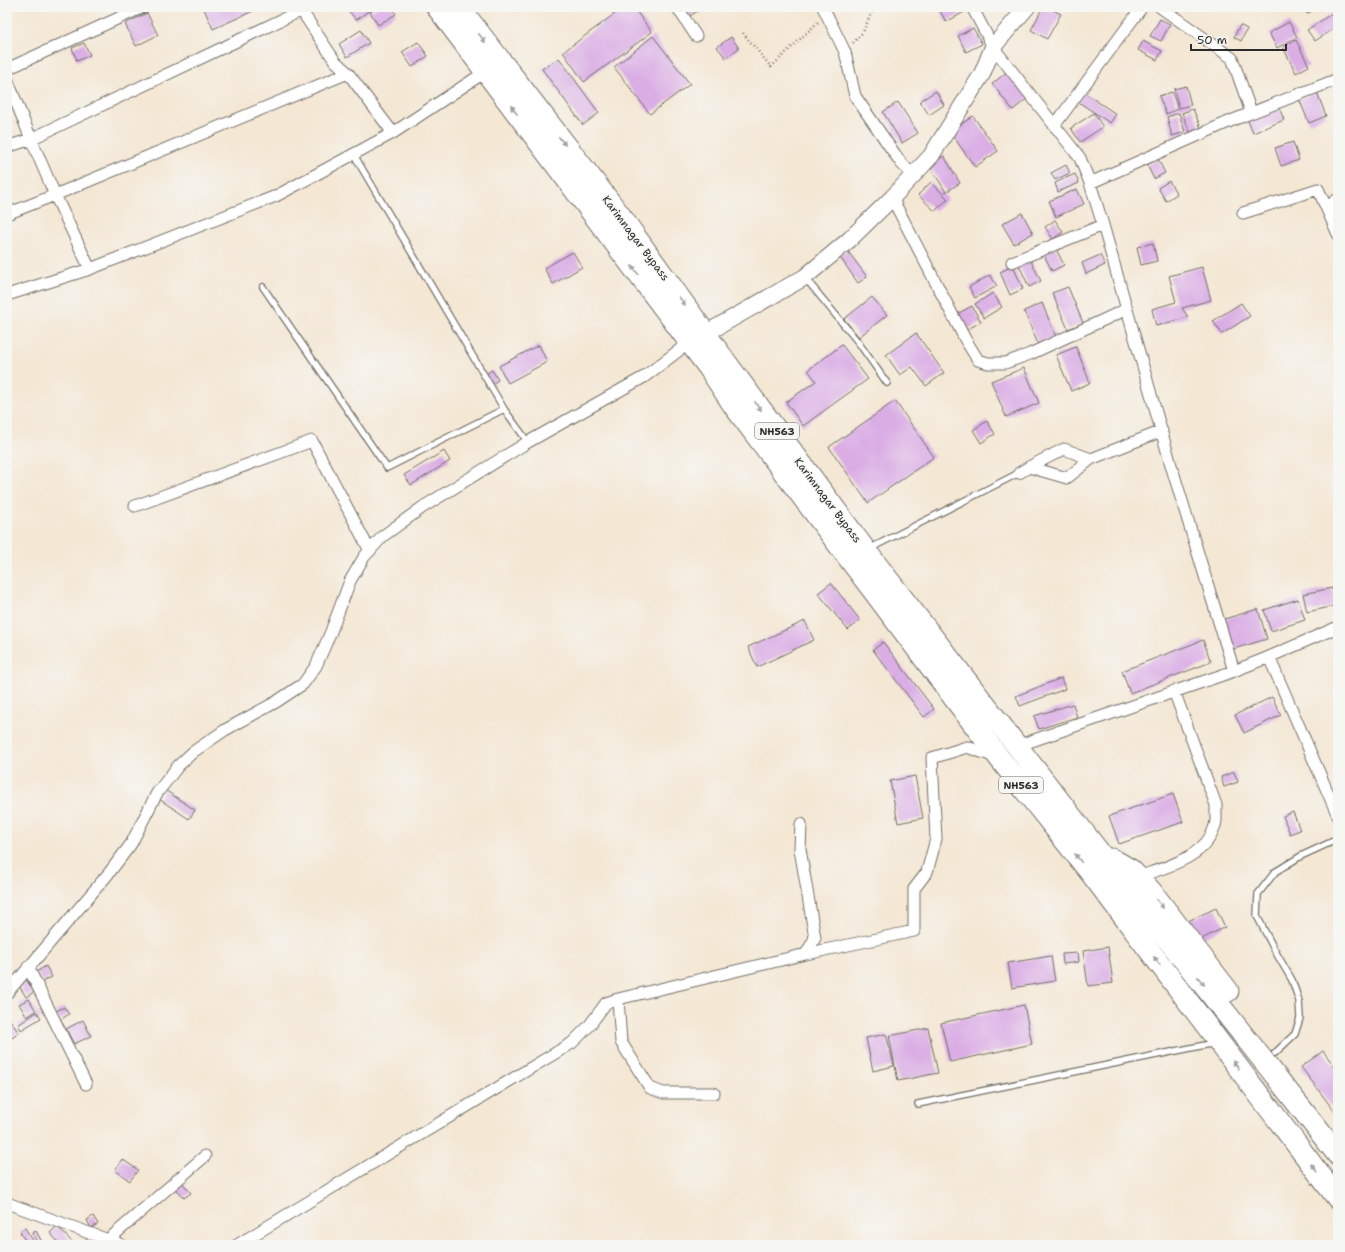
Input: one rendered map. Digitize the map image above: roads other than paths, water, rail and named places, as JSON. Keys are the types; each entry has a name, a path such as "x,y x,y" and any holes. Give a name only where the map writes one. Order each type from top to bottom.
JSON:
{"highway":[{"name":"Karimnagar Bypass","path":"438,7 486,72 698,338 725,361 866,550 1017,746 1338,1155"},
{"name":"Karimnagar Bypass","path":"459,7 619,214 698,338 709,368 734,406 1000,759"},
{"name":"NH563","path":"1000,759 1090,872 1338,1199"},
{"name":"NH563","path":"1099,852 1131,870 1151,891 1338,1136"}],"street":[{"path":"7,69 143,7"},
{"path":"677,7 696,36"},
{"path":"972,7 993,47 1080,158 1090,183 1104,226 1162,431 1234,670"},
{"path":"7,993 110,873 130,844 157,793 178,766 192,752 225,730 276,702 303,684 316,666 350,581 364,557 383,536 423,507 528,442 644,377 698,338 804,277 849,240 892,198 931,156 982,74 993,47 1027,7"},
{"path":"1054,126 1142,7"},
{"path":"1160,7 1232,58 1251,112"},
{"path":"7,147 31,139 301,9 335,61 348,73 393,133"},
{"path":"825,10 844,52 855,96 901,163 912,175"},
{"path":"7,295 90,268 276,196 393,133 486,72"},
{"path":"7,214 348,73"},
{"path":"7,79 55,195 90,268"},
{"path":"1090,183 1251,112 1338,79"},
{"path":"1243,213 1318,189 1338,234"},
{"path":"892,198 965,339 978,360 988,363 1005,363 1030,354 1127,309"},
{"path":"1327,207 1338,199"},
{"path":"1327,207 1338,214"},
{"path":"1012,262 1104,226"},
{"path":"1029,467 1067,478 1091,459 1162,431"},
{"path":"135,506 312,441 370,550"},
{"path":"1019,473 1064,449 1091,459"},
{"path":"1017,746 1270,657 1338,627"},
{"path":"1270,657 1338,816"},
{"path":"1138,877 1184,860 1200,849 1210,837 1216,822 1216,805 1174,691"},
{"path":"237,1245 572,1043 589,1026 606,1003 806,954 914,932 914,889 927,872 936,839 932,758 967,747 1000,759"},
{"path":"801,824 800,849 815,938 806,954"},
{"path":"28,968 86,1084"},
{"path":"618,1000 621,1042 650,1088 663,1093 714,1093"},
{"path":"108,1240 205,1156"},
{"path":"7,1203 122,1245"}],"lane":[{"path":"354,155 504,409 528,442"},
{"path":"804,277 858,342 887,383"},
{"path":"263,286 386,468 504,409"},
{"path":"866,550 1019,473"},
{"path":"1275,1053 1295,1034 1300,1018 1299,1001 1292,980 1257,916 1258,894 1275,872 1301,856 1338,838"},
{"path":"918,1104 1219,1042"}]}
